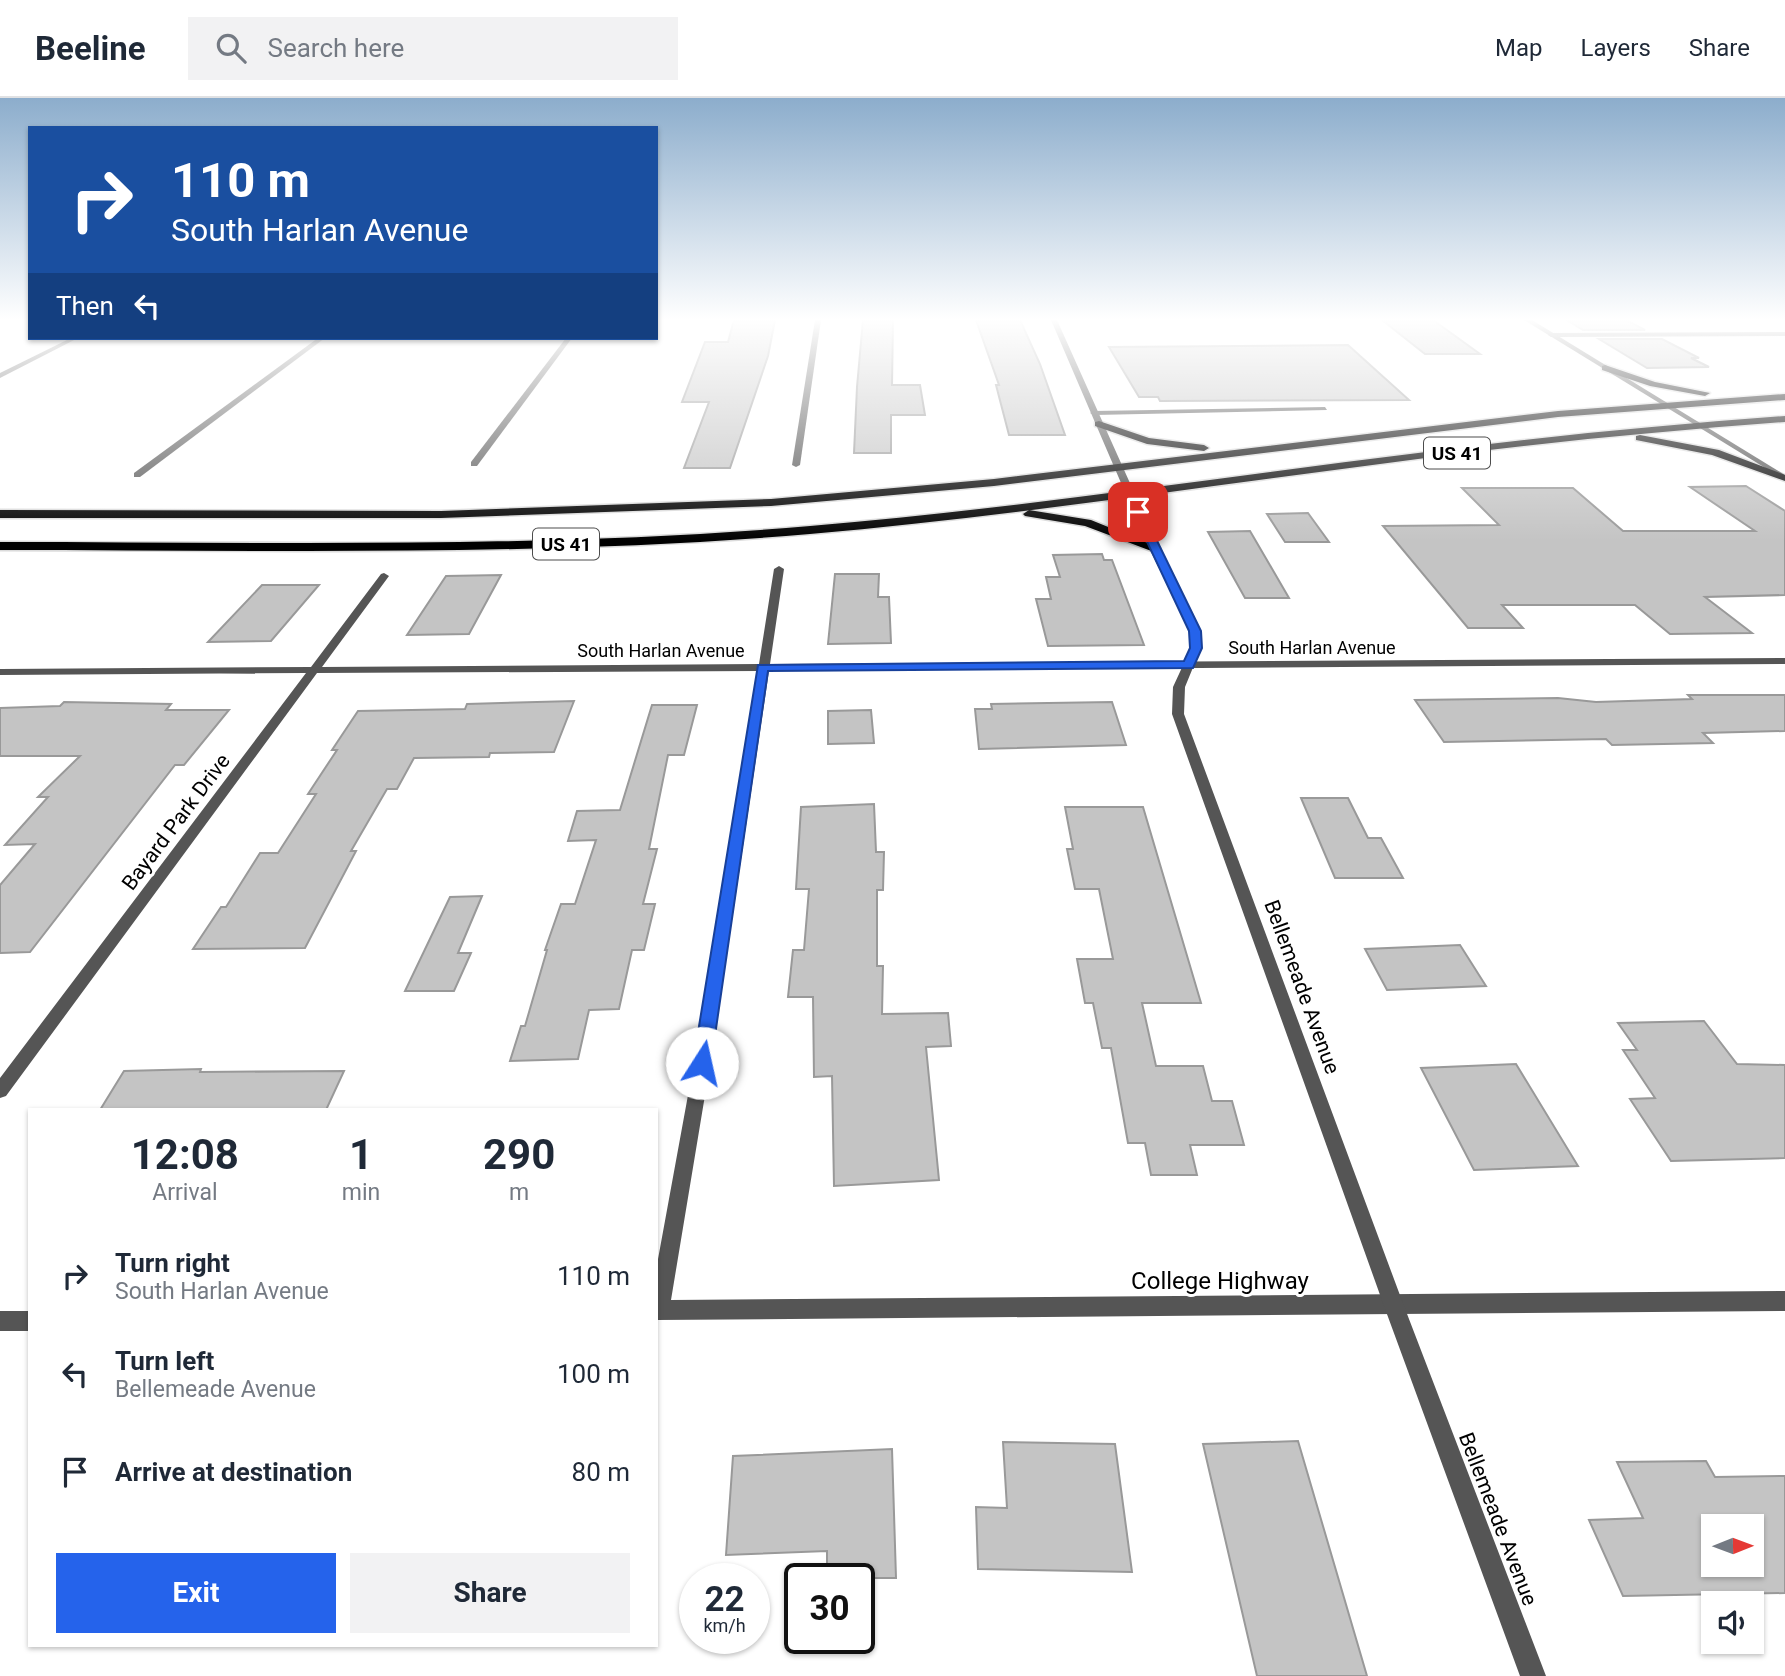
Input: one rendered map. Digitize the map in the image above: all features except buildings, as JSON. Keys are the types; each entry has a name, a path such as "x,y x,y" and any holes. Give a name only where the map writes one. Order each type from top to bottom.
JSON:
{"highway":[{"path":"1715,394 1765,398"},
{"name":"US 41","path":"0,514 477,515 657,510 880,494 1556,414 1785,397"},
{"name":"US 41","path":"0,545 555,544 805,530 1007,510 1587,437 1785,419"},
{"path":"1099,424 1165,445 1254,451"},
{"path":"1587,437 1658,440 1700,448 1785,478"},
{"path":"1007,510 1087,523 1154,548"},
{"path":"0,545 30,541 46,535 62,524 60,519 43,514"}],"street":[{"path":"137,475 246,394"},
{"path":"474,464 527,394"},
{"path":"796,464 807,394"},
{"name":"Bellemeade Avenue","path":"1086,394 1154,548 1195,631 1196,648 1179,687 1178,714 1532,1676"},
{"path":"1648,394 1785,478"},
{"path":"1094,413 1325,409"},
{"path":"658,1304 707,1035 779,569"},
{"name":"Bayard Park Drive","path":"0,1091 384,576"},
{"name":"South Harlan Avenue","path":"0,672 1785,661"},
{"name":"College Highway","path":"658,1310 1785,1301"},
{"path":"0,1321 28,1321"}],"route":[{"path":"702,1063 762,668 1189,665 1196,648 1195,631 1138,512"}]}
